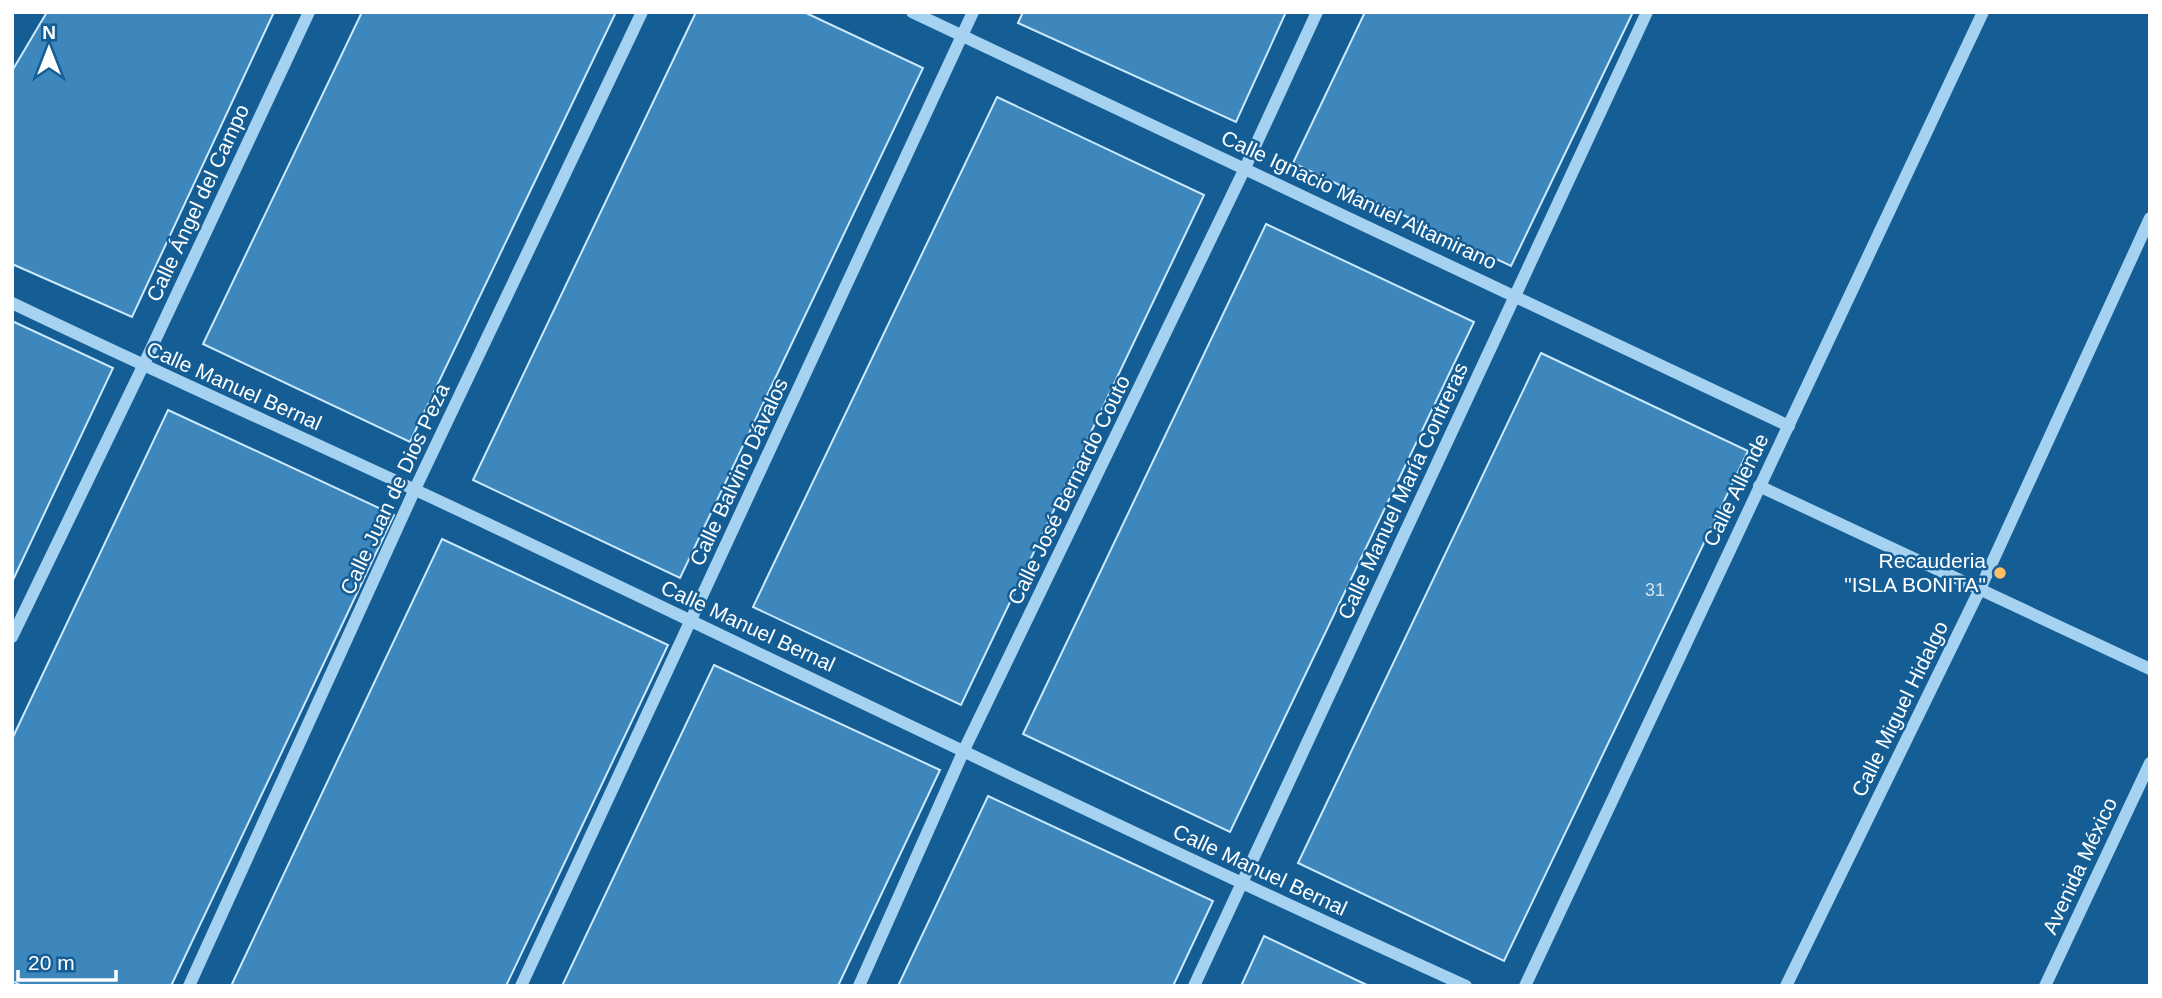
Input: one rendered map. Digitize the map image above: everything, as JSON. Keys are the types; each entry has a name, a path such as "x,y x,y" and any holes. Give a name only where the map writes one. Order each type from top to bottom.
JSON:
{"street":[{"name":"Calle Ángel del Campo","path":"12,637 309,12"},
{"name":"Calle Juan de Dios Peza","path":"189,986 415,489 642,12"},
{"name":"Calle Ignacio Manuel Altamirano","path":"912,12 1788,426"},
{"name":"Calle Balvino Dávalos","path":"521,986 973,12"},
{"name":"Calle José Bernardo Couto","path":"859,986 964,750 1245,168 1317,12"},
{"name":"Calle Manuel María Contreras","path":"1194,986 1647,12"},
{"name":"Calle Allende","path":"1525,986 1983,12"},
{"name":"Calle Miguel Hidalgo","path":"1786,986 1980,589 2150,218"},
{"name":"Calle Manuel Bernal","path":"12,303 143,366 415,489 1242,885 1466,986"},
{"path":"1759,486 2150,669"},
{"name":"Avenida México","path":"2045,986 2150,763"}],"building":[{"path":"47,12 274,12 132,317 12,264 12,71"},
{"path":"362,12 616,12 410,442 203,344"},
{"path":"696,12 804,12 923,68 680,578 473,480"},
{"path":"1023,12 1286,12 1236,122 1018,23"},
{"path":"1365,12 1633,12 1511,266 1293,163"},
{"path":"997,97 1204,195 961,705 753,607"},
{"path":"1266,224 1474,322 1230,832 1023,734"},
{"path":"12,321 113,368 12,582"},
{"path":"1541,353 1748,451 1504,961 1298,863"},
{"path":"168,410 394,515 171,986 22,986 12,981 12,739"},
{"path":"442,539 668,645 506,986 231,986"},
{"path":"714,665 940,770 838,986 562,986"},
{"path":"988,796 1213,901 1173,986 898,986"},
{"path":"1264,936 1369,986 1241,986"}],"place":[{"name":"Recauderia \"ISLA BONITA\"","path":"2000,573"}]}
